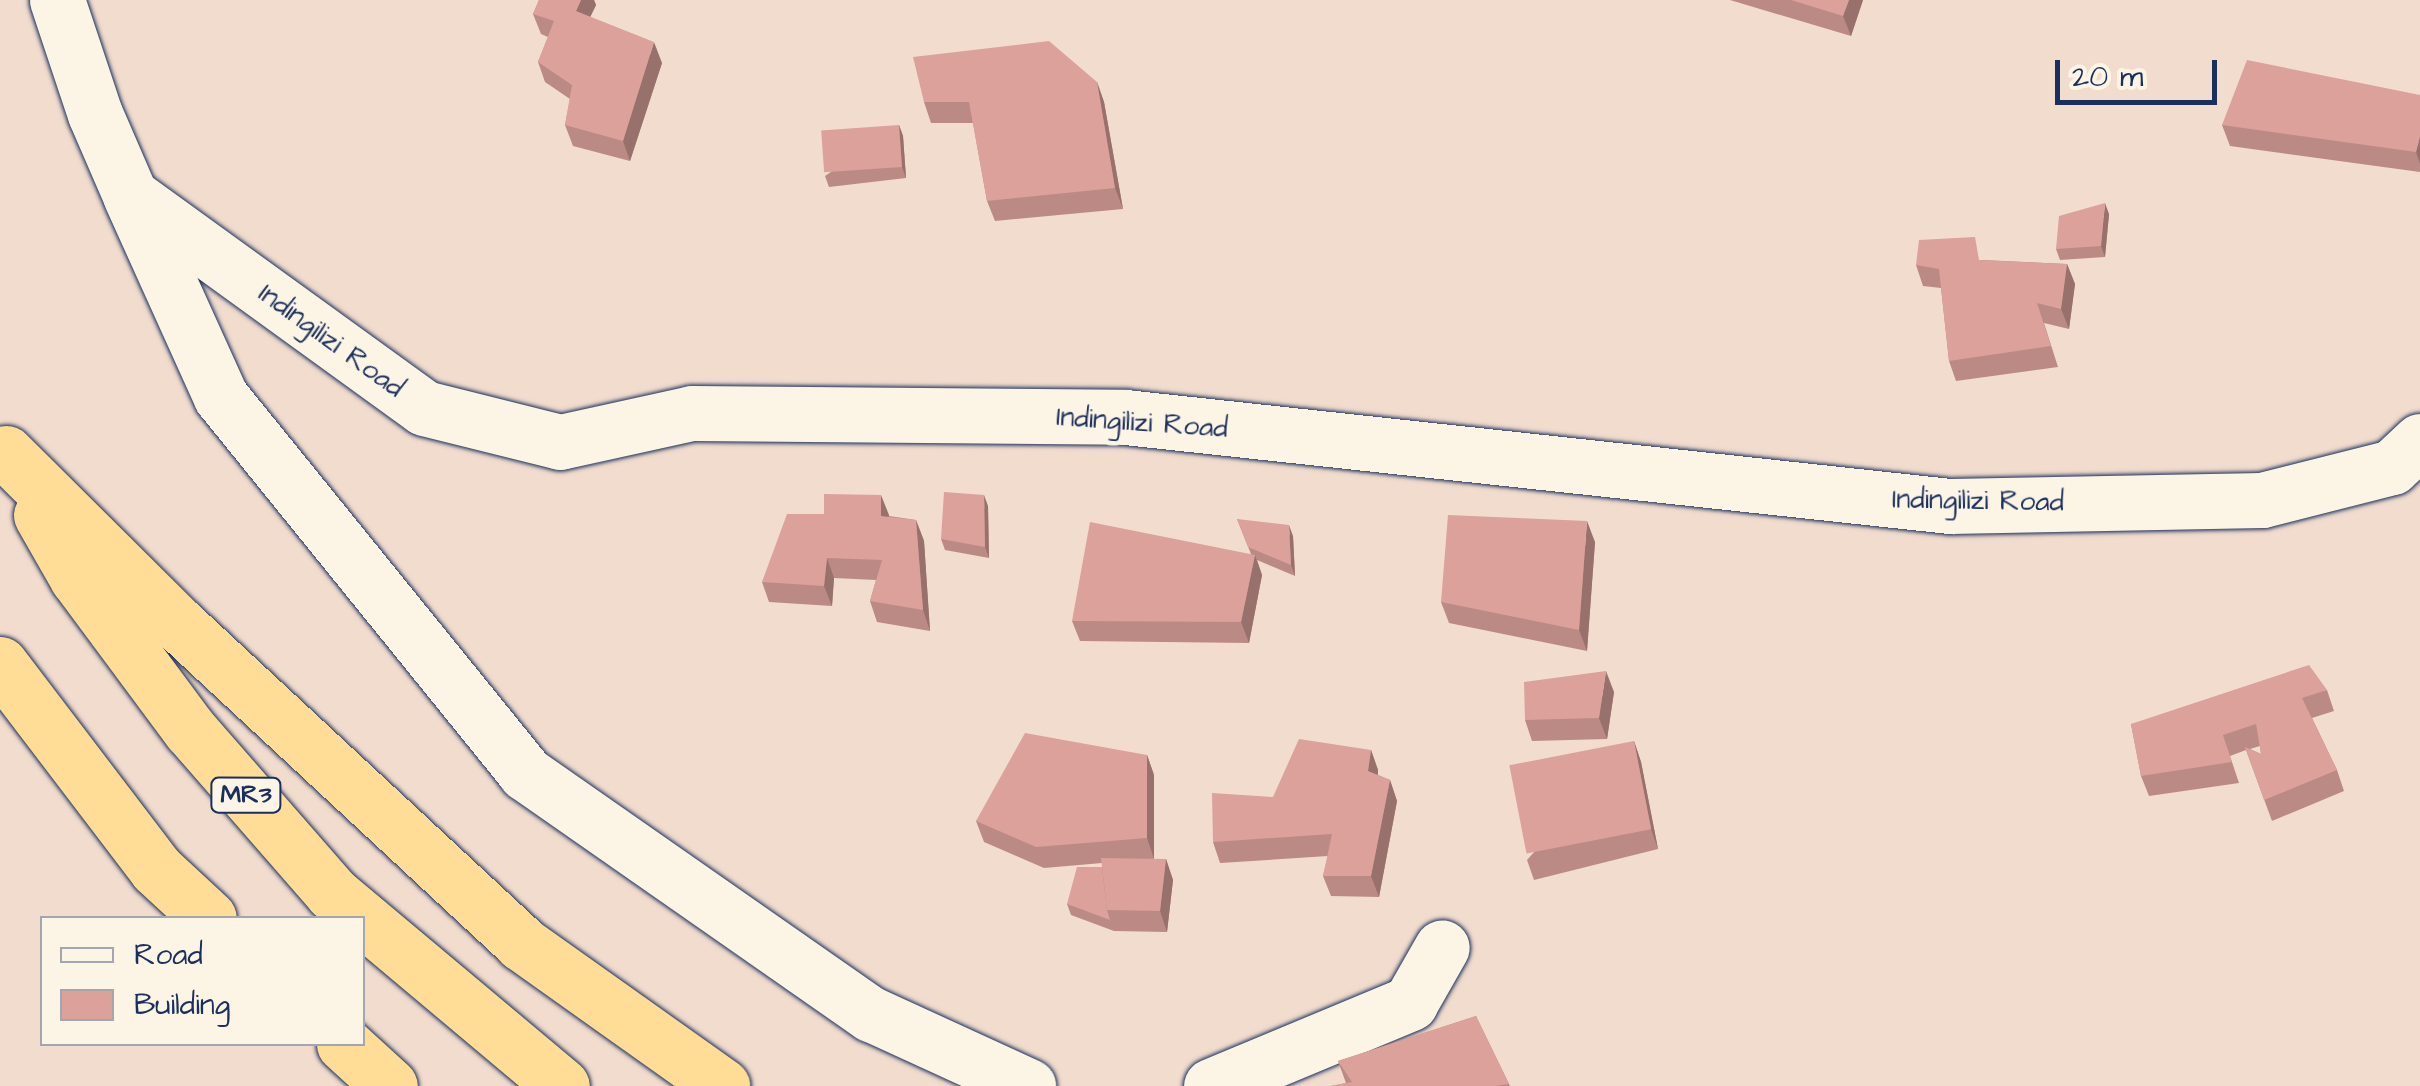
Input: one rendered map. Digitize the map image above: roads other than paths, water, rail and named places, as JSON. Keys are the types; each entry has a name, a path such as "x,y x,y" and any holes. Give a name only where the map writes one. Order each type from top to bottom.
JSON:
{"highway":[{"name":"MR3","path":"3,448 76,578 190,730 332,893 359,916"},
{"path":"3,448 174,622 522,943 722,1086"},
{"path":"0,664 156,869 207,916"},
{"name":"MR3","path":"365,921 562,1086"},
{"path":"346,1046 390,1086"}],"street":[{"path":"58,0 94,114 221,398 525,773 871,1014 1028,1086"},
{"name":"Indingilizi Road","path":"130,195 424,408 560,442 692,413 1125,417 1950,506 2262,500 2392,467 2420,440"},
{"path":"1211,1086 1410,1004 1442,947"}]}
